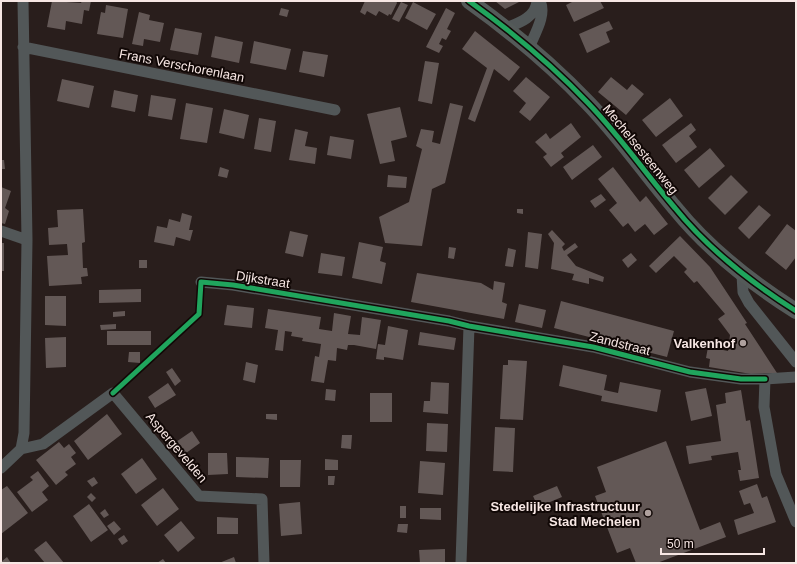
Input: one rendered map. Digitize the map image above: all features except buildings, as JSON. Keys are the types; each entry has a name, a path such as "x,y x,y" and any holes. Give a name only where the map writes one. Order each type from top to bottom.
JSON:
{"main road":[{"name":"Mechelsesteenweg","path":"469,1 506,28 589,103 675,208 708,244 742,274 796,311"}],"street":[{"path":"1,468 21,449 24,433 27,240 23,47 24,1"},
{"path":"506,28 521,22 531,15 537,1"},
{"path":"529,48 540,20 543,7 540,1"},
{"name":"Frans Verschorenlaan","path":"23,47 335,110"},
{"path":"1,231 27,240"},
{"path":"742,274 743,292 749,303 796,362"},
{"name":"Dijkstraat","path":"201,282 233,285 449,321 469,326"},
{"path":"461,563 469,326"},
{"name":"Zandstraat","path":"469,326 593,347 690,372 741,379 796,377"},
{"path":"765,379 764,407 776,474 796,522"},
{"name":"Dijkstraat","path":"21,449 43,444 113,393"},
{"name":"Aspergevelden","path":"113,393 199,496 262,499 264,563"}],"lane":[{"name":"Dijkstraat","path":"113,393 199,314 201,282"}],"cycle path":[{"path":"469,1 531,49 574,89 611,128 664,195 702,238 746,277 796,311"},
{"path":"113,393 199,314 201,282 233,285 593,347 690,372 741,379 765,379"}],"place":[{"name":"Valkenhof","path":"743,343"},
{"name":"Stedelijke Infrastructuur Stad Mechelen","path":"648,513"}]}
